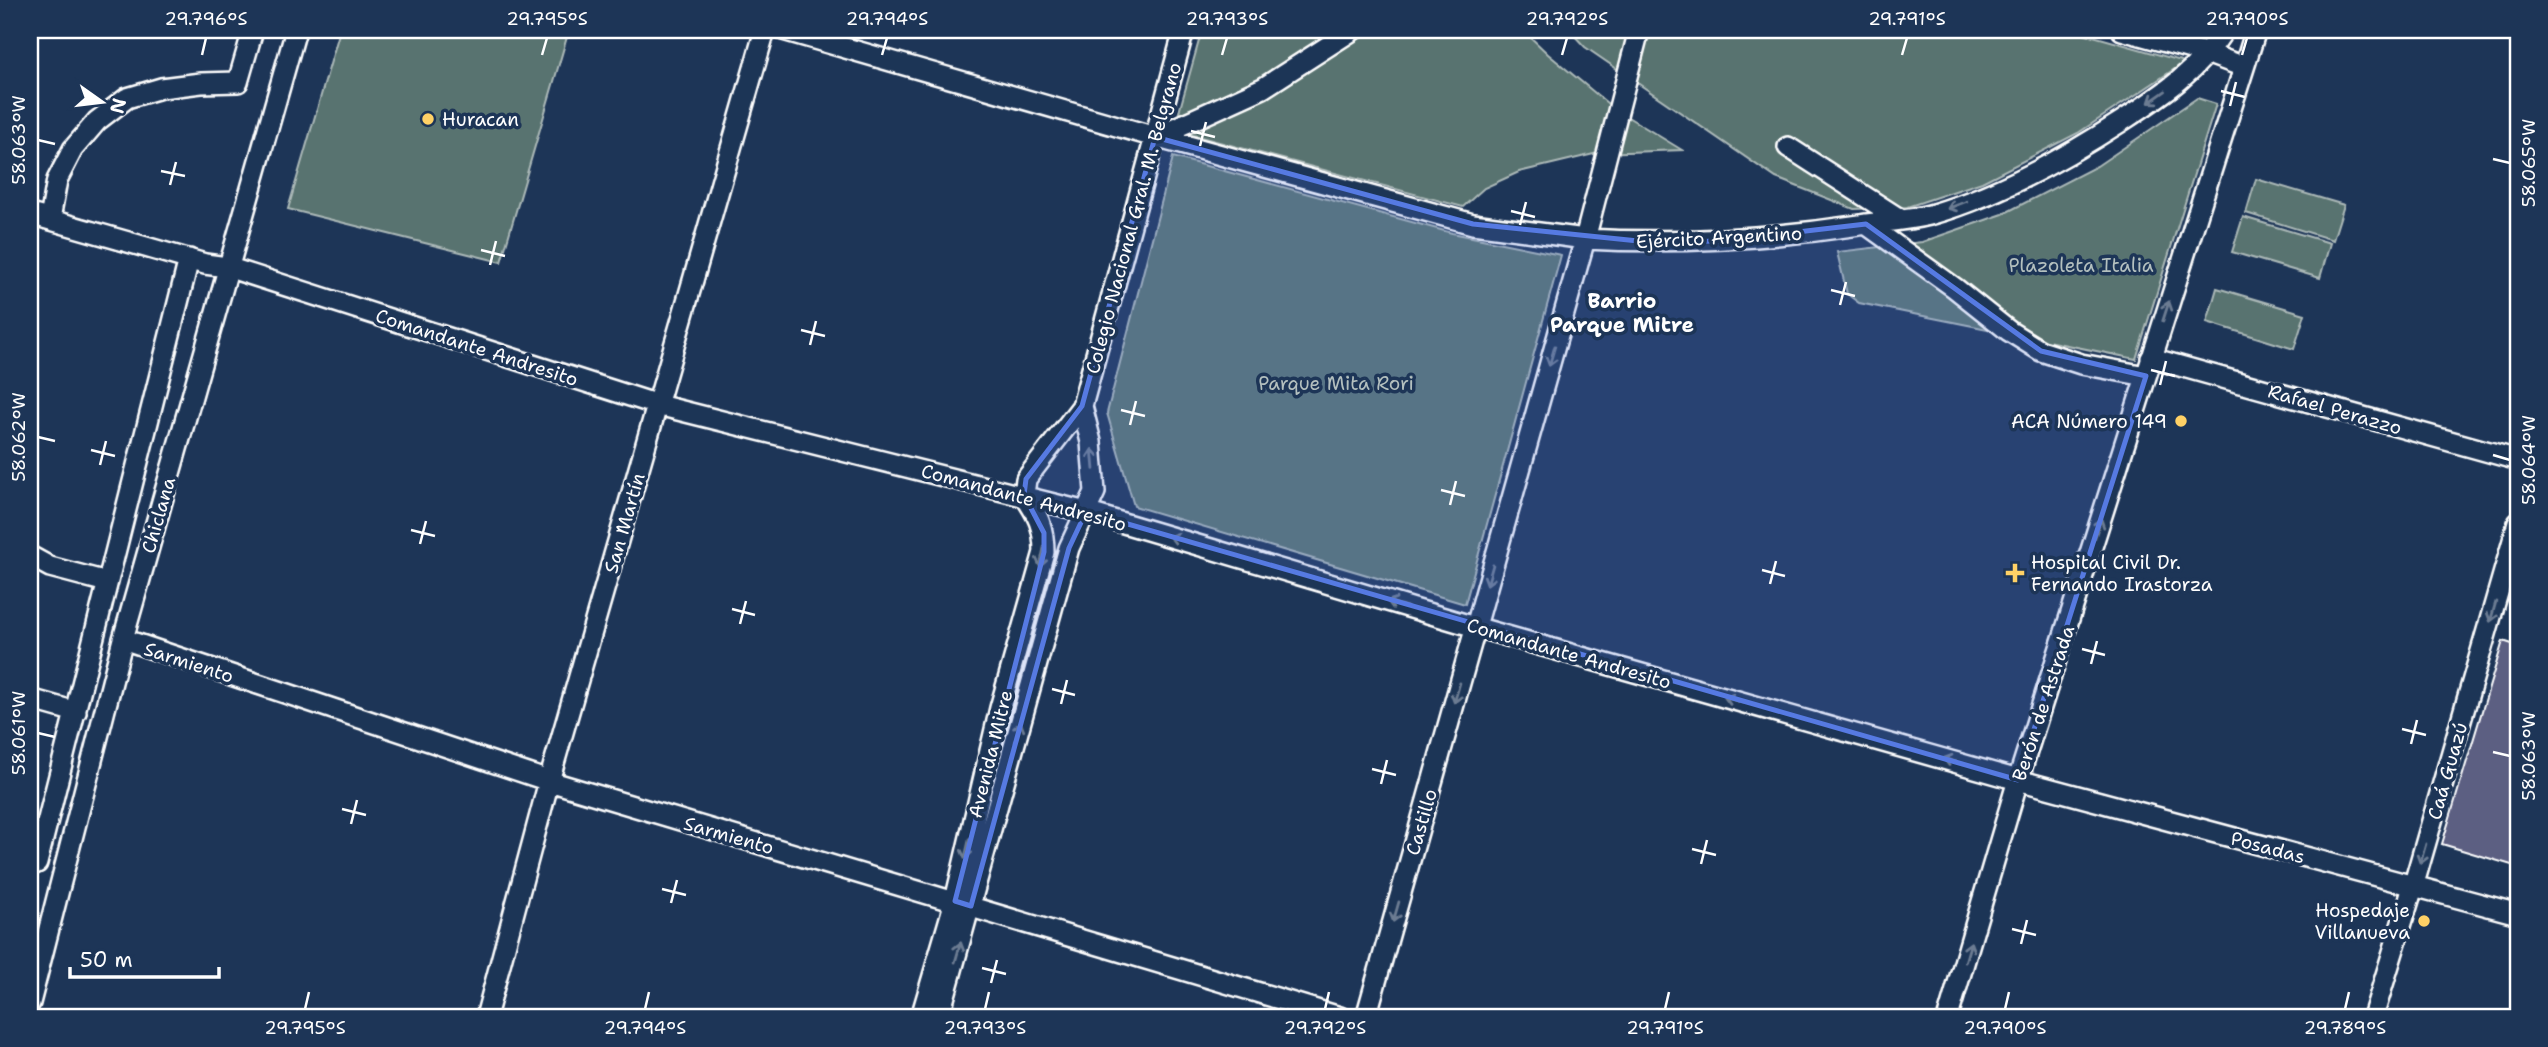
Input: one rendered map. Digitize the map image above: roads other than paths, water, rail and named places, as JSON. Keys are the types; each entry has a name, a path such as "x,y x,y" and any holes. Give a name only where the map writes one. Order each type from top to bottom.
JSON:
{"street":[{"path":"50,219 57,180 73,149 97,121 127,98 161,88 238,82 253,30"},
{"name":"Chiclana","path":"30,1003 123,639 296,30"},
{"name":"San Martín","path":"485,1017 549,781 765,30"},
{"name":"Ejército Argentino","path":"783,30 1155,137 1473,224 1585,239 1648,242 1720,241 1814,232 1933,214 2013,183 2086,144 2160,96 2209,54"},
{"name":"Colegio Nacional Gral. M. Belgrano","path":"1024,495 1026,479 1082,406 1184,30"},
{"path":"1155,137 1263,88 1353,30"},
{"path":"1475,627 1585,239 1639,30"},
{"path":"2122,30 2209,54 2244,67"},
{"path":"2209,54 2224,30"},
{"name":"Berón de Astrada","path":"1948,1017 2018,780 2256,30"},
{"path":"1788,147 1900,219"},
{"name":"Comandante Andresito","path":"30,214 189,259 228,267 658,405 1087,512 1475,627 2018,780"},
{"name":"Rafael Perazzo","path":"1866,224 2009,331 2041,351 2081,364 2149,367 2518,460"},
{"path":"30,866 37,863 189,259"},
{"name":"Colegio Nacional Gral. M. Belgrano","path":"1082,406 1091,442 1096,492 1087,512"},
{"name":"Avenida Mitre","path":"939,1017 1000,708 1044,552 1044,533 1036,512 1024,495"},
{"name":"Avenida Mitre","path":"921,1017 963,904 1069,548 1087,512"},
{"name":"Caá Guazú","path":"2373,1017 2518,523"},
{"path":"30,556 50,566 107,582"},
{"name":"Castillo","path":"1366,1017 1475,627"},
{"name":"Sarmiento","path":"123,639 549,781 1340,1017"},
{"path":"30,699 76,712"},
{"name":"Posadas","path":"2018,780 2518,914"}],"place":[{"name":"Huracan","path":"428,119"},
{"name":"ACA Número 149","path":"2181,421"},
{"name":"Hospital Civil Dr. Fernando Irastorza","path":"2015,573"},
{"name":"Hospedaje Villanueva","path":"2424,921"}],"district":[{"name":"Barrio Parque Mitre","path":"1622,313"}],"park label":[{"name":"Plazoleta Italia","path":"2081,265"},
{"name":"Parque Mita Rori","path":"1336,383"}]}
